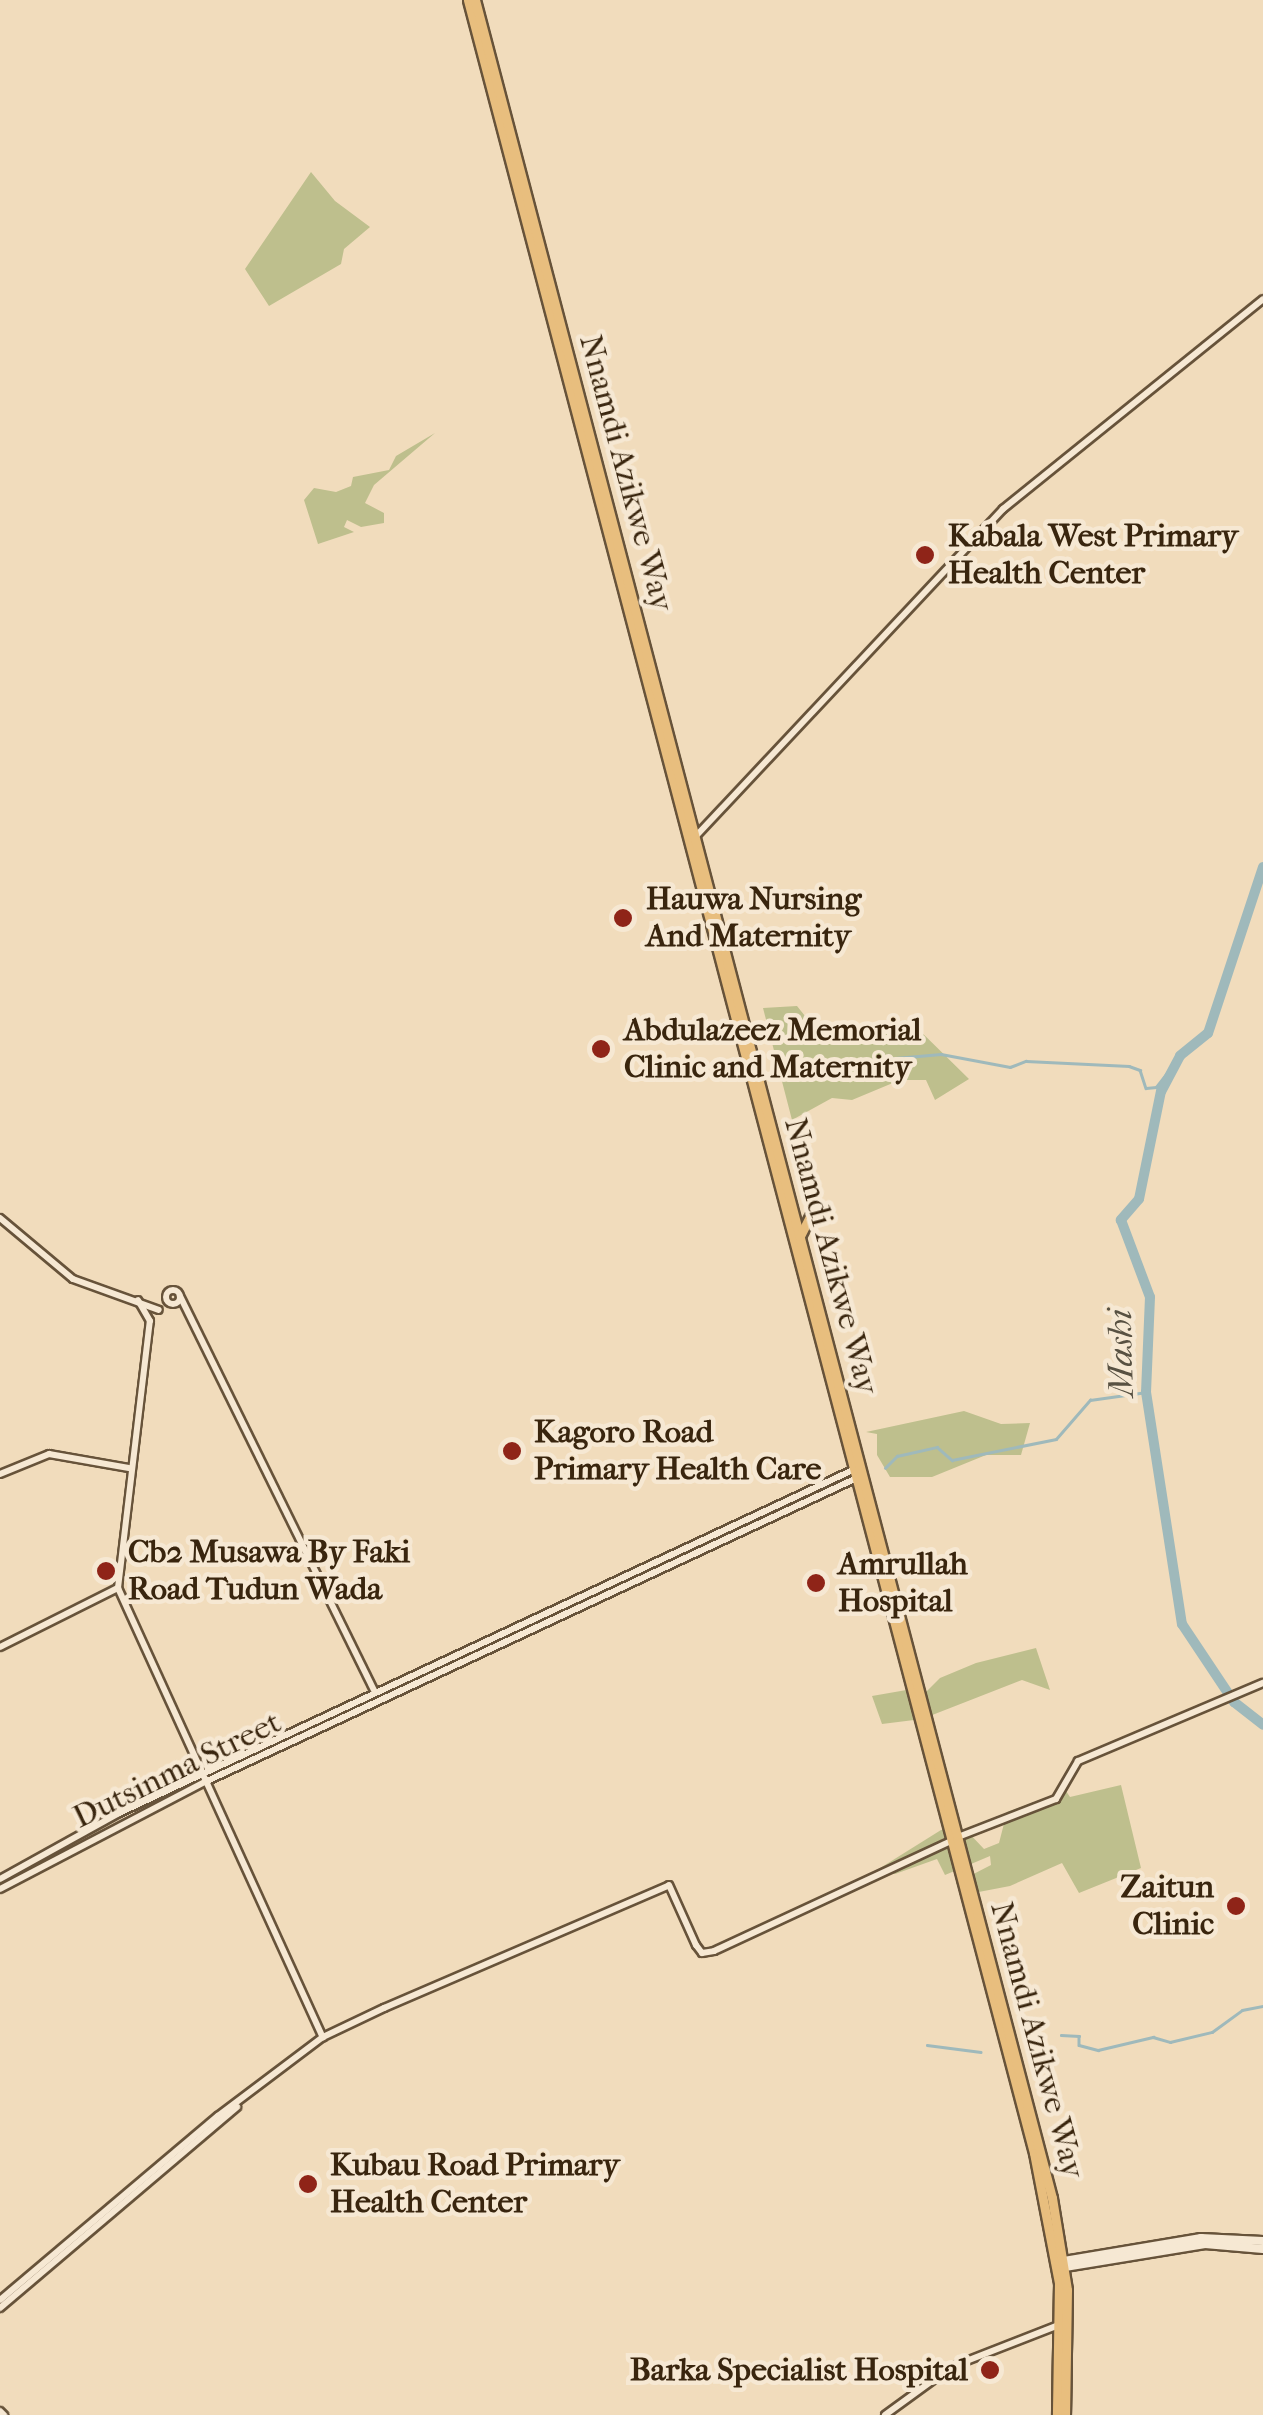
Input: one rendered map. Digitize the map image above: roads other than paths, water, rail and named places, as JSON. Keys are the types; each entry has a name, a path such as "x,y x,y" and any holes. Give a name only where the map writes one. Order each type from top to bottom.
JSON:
{"highway":[{"name":"Nnamdi Azikwe Way","path":"472,0 800,1236 858,1472"},
{"name":"Nnamdi Azikwe Way","path":"472,0 1064,2264 1061,2415"},
{"path":"800,1236 816,1204"},
{"name":"Nnamdi Azikwe Way","path":"954,1839 1046,2203 1060,2324 1061,2415"}],"main road":[{"path":"1064,2264 1201,2238 1263,2241"},
{"path":"1064,2264 1205,2244 1263,2249"}],"street":[{"path":"695,836 1004,508 1263,300"},
{"path":"0,1218 72,1280 138,1300 150,1313"},
{"path":"150,1313 170,1301 174,1290 192,1314 376,1695"},
{"path":"150,1313 180,1296"},
{"path":"170,1301 192,1314"},
{"path":"150,1313 159,1310"},
{"path":"150,1313 118,1588 323,2037"},
{"path":"0,1474 49,1454 129,1468"},
{"name":"Dutsinma Street","path":"0,1879 376,1695 858,1472"},
{"path":"0,1646 118,1588"},
{"path":"0,2300 323,2037 495,1955 669,1884 696,1945 702,1953 714,1951 954,1839 1056,1800 1078,1762 1263,1683"},
{"name":"Dutsinma Street","path":"0,1889 205,1777"},
{"path":"0,2308 237,2106"},
{"path":"885,2415 951,2368 1060,2324"}],"waterway":[{"name":"Mashi","path":"1263,867 1208,1033 1180,1056 1161,1091 1139,1199 1121,1220 1150,1297 1146,1392 1182,1624 1234,1702 1263,1725"},
{"path":"779,1075 822,1077 872,1060 941,1054 1010,1067 1026,1061 1129,1066 1140,1070 1146,1088 1156,1087 1180,1056"},
{"path":"885,1468 897,1456 937,1447 952,1460 1056,1439 1090,1400 1146,1392"},
{"path":"1061,2035 1079,2036 1079,2045 1098,2050 1153,2037 1170,2042 1212,2032 1242,2010 1263,2006"},
{"path":"927,2045 981,2052"}],"place":[{"name":"Kabala West Primary Health Center","path":"925,555"},
{"name":"Hauwa Nursing And Maternity","path":"623,918"},
{"name":"Abdulazeez Memorial Clinic and Maternity","path":"601,1049"},
{"name":"Kagoro Road Primary Health Care","path":"512,1451"},
{"name":"Cb2 Musawa By Faki Road Tudun Wada","path":"106,1571"},
{"name":"Amrullah Hospital","path":"816,1583"},
{"name":"Zaitun Clinic","path":"1236,1906"},
{"name":"Kubau Road Primary Health Center","path":"308,2184"},
{"name":"Barka Specialist Hospital","path":"990,2370"}]}
